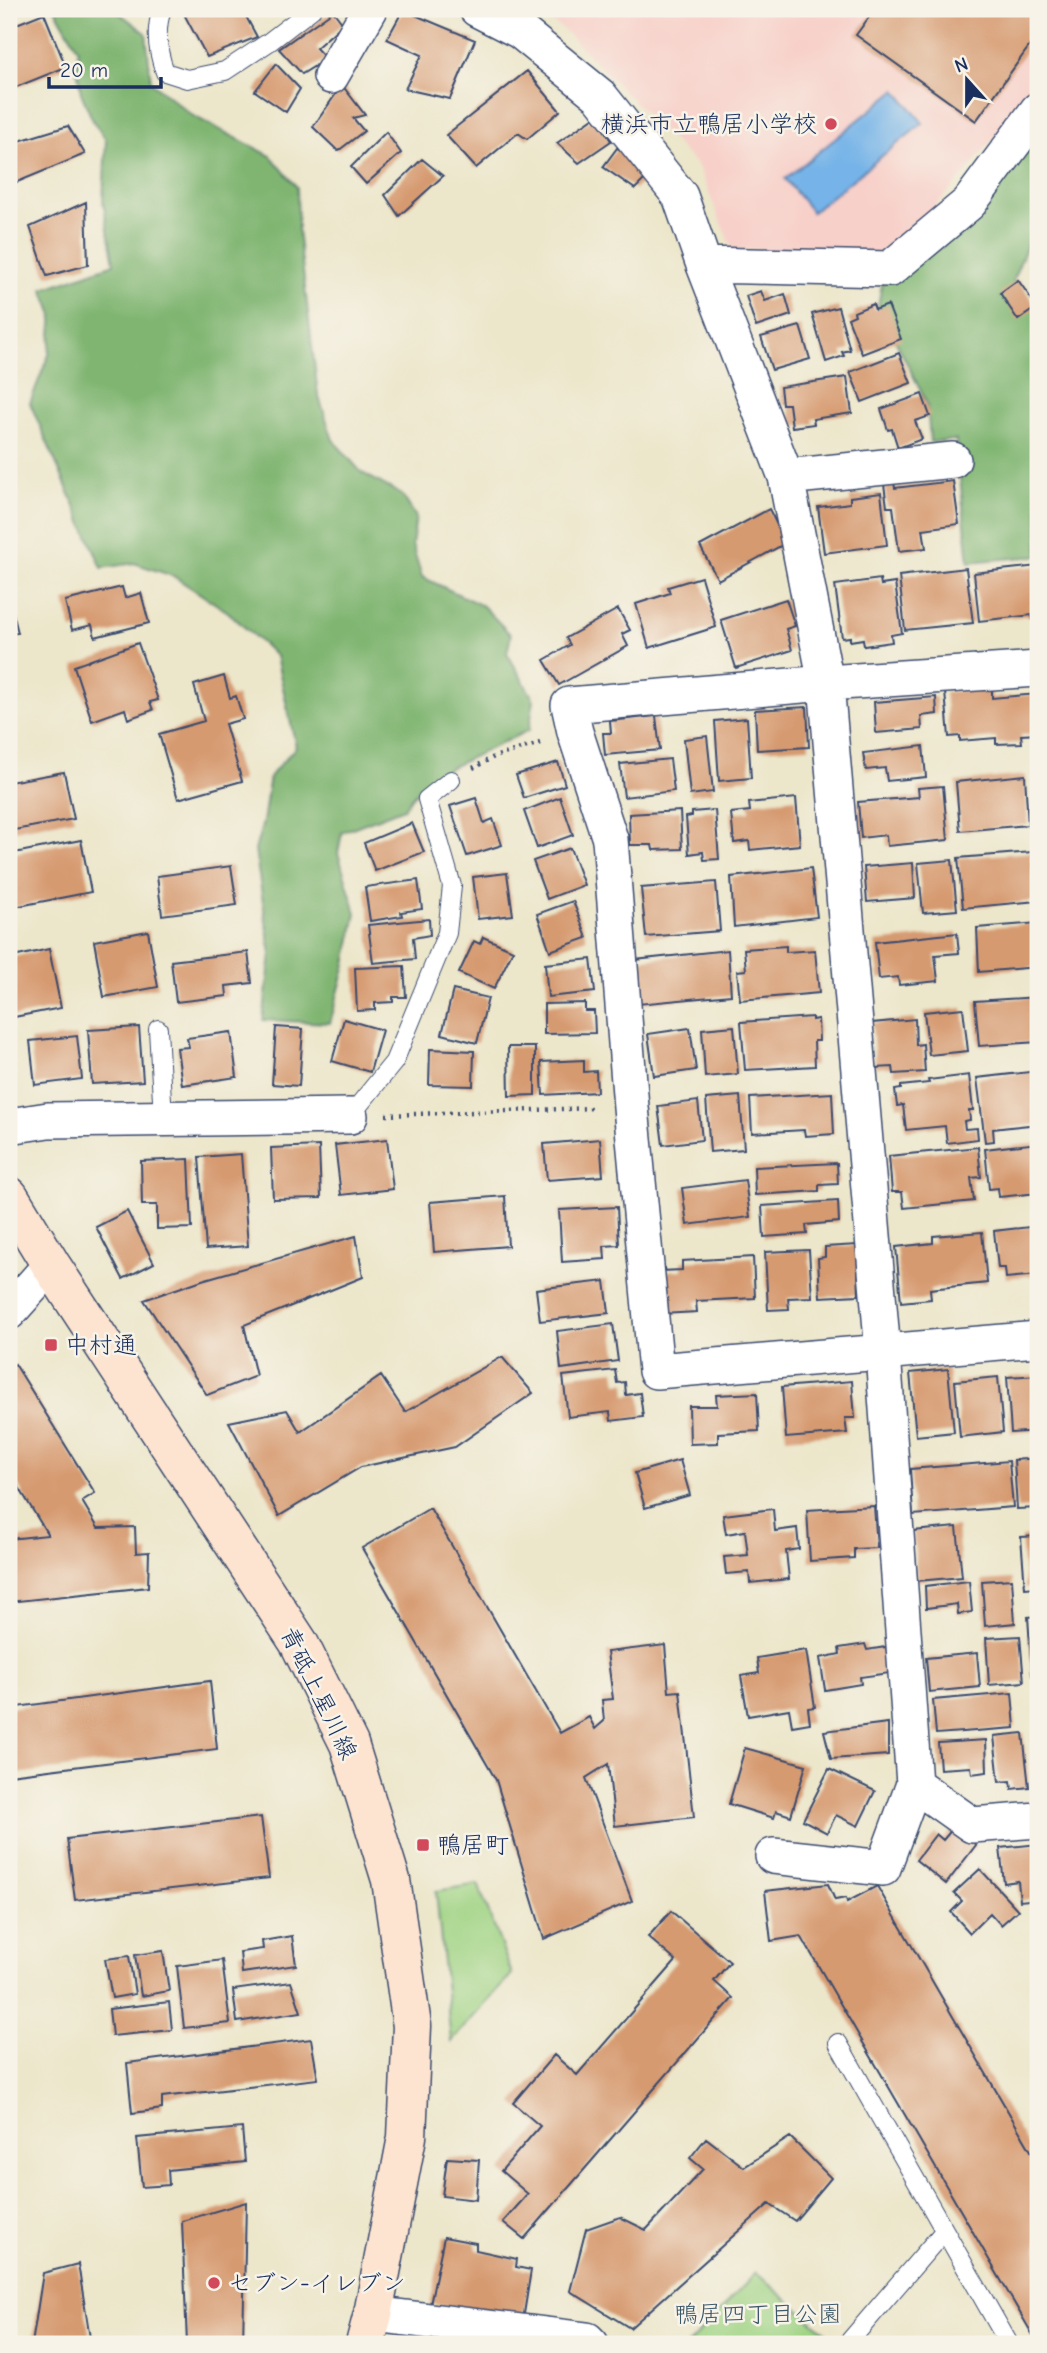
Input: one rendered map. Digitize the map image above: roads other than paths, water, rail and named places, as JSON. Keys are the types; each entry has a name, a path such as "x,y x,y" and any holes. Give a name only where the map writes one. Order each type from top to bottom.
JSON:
{"main road":[{"name":"青砥上星川線","path":"9,1196 51,1265 299,1643 349,1744 391,1880 412,2026 407,2137 370,2329"}],"street":[{"path":"331,76 370,9"},
{"path":"477,9 520,31 600,96 680,196 786,477 826,683 883,1353 914,1784 883,1868 773,1856"},
{"path":"704,265 890,269 969,203 1038,110"},
{"path":"786,477 953,460"},
{"path":"1038,669 826,683 569,705 575,732 610,839 631,1107 656,1371 1038,1339"},
{"path":"9,1126 48,1120 350,1116"},
{"path":"9,1312 51,1265"},
{"path":"914,1784 972,1825 1038,1820"},
{"path":"370,2329 587,2340 591,2344"}],"lane":[{"path":"162,9 158,21 159,55 165,72 187,79 225,71 312,9"},
{"path":"350,1116 394,1062 447,933 452,886 427,799 451,780"},
{"path":"158,1029 163,1118"},
{"path":"838,2043 1009,2344"},
{"path":"847,2344 943,2231"}],"water":[{"path":"896,90 923,123 812,212 785,179"}],"place":[{"name":"横浜市立鴨居小学校","path":"831,124"},
{"name":"中村通","path":"51,1345"},
{"name":"鴨居町","path":"423,1845"},
{"name":"セブン-イレブン","path":"214,2283"}],"park label":[{"name":"鴨居四丁目公園","path":"758,2314"}]}
